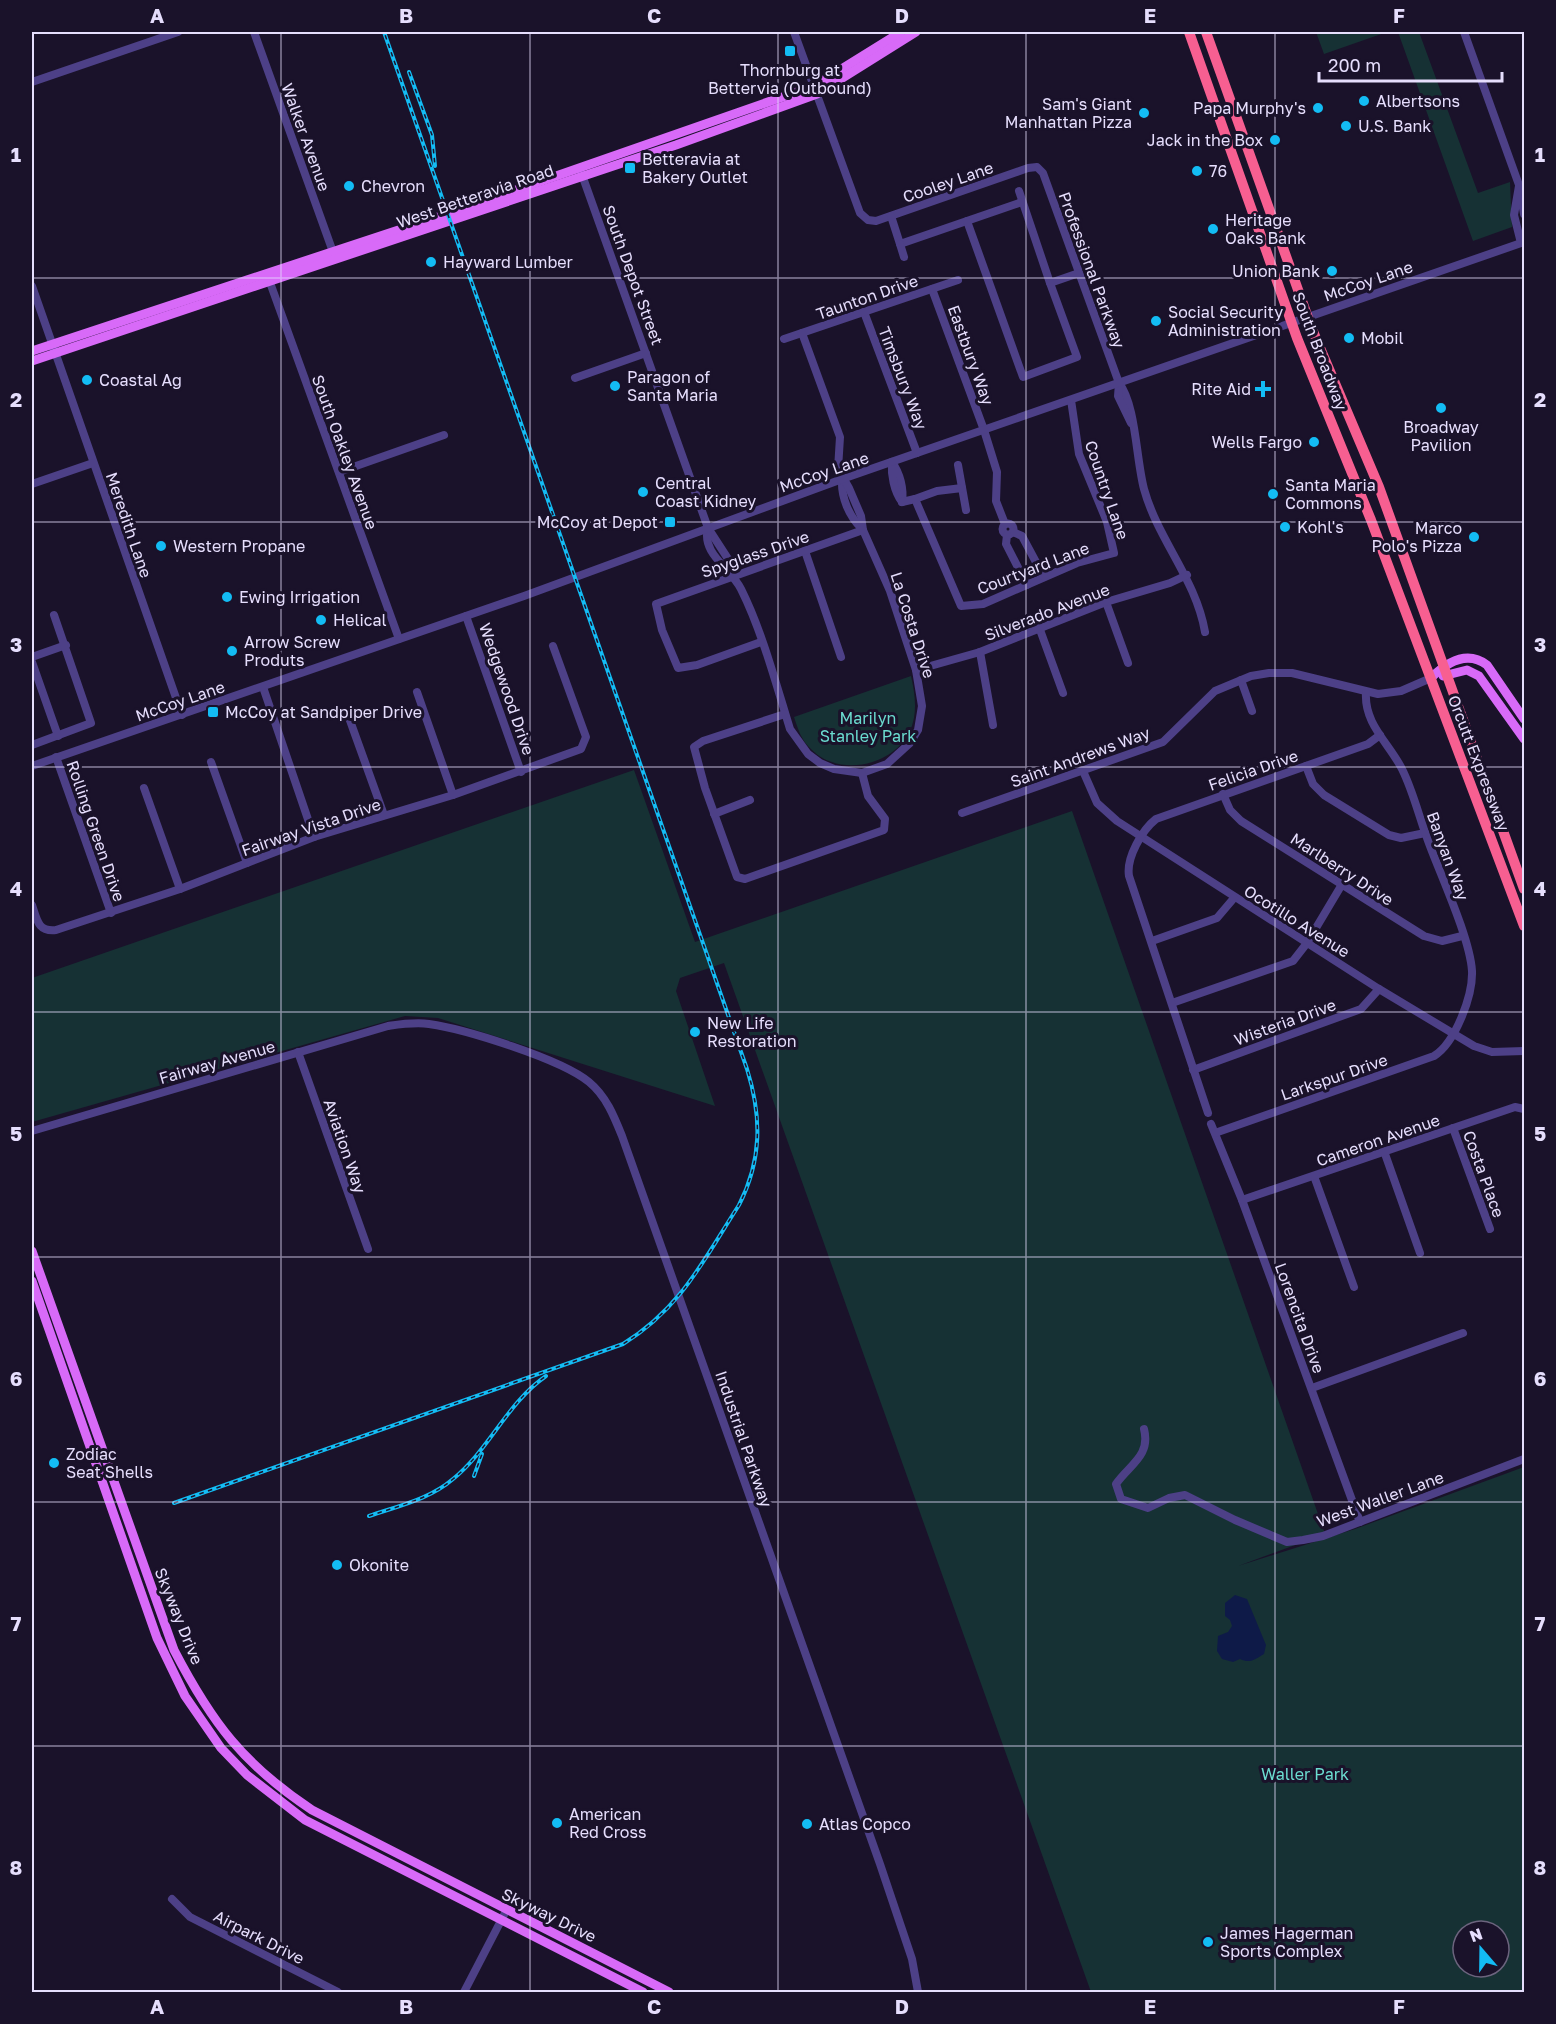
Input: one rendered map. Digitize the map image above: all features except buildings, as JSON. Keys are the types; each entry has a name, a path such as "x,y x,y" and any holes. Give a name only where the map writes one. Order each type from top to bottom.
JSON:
{"highway":[{"name":"South Broadway","path":"1189,32 1291,322 1431,678"},
{"name":"South Broadway","path":"1206,32 1308,316 1379,487 1444,665"},
{"path":"1241,177 1257,172"},
{"name":"Orcutt Expressway","path":"1444,665 1524,889"},
{"name":"Orcutt Expressway","path":"1431,678 1524,926"}],"main road":[{"name":"West Betteravia Road","path":"816,90 901,32"},
{"name":"West Betteravia Road","path":"32,361 53,349 581,172 816,90 916,32"},
{"name":"West Betteravia Road","path":"268,278 333,252 581,172"},
{"name":"West Betteravia Road","path":"32,351 53,349"},
{"path":"1431,678 1444,665 1468,658 1480,660 1487,665 1524,719"},
{"path":"1431,678 1467,670 1479,676 1524,739"},
{"name":"Skyway Drive","path":"32,1251 174,1650 212,1718 260,1772 312,1810 644,1992"},
{"name":"Skyway Drive","path":"32,1281 169,1667 203,1725 247,1775 305,1820 669,1992"}],"street":[{"path":"32,82 178,32"},
{"name":"Walker Avenue","path":"254,32 333,252"},
{"path":"794,32 816,90"},
{"path":"1464,32 1522,184 1524,214"},
{"name":"Cooley Lane","path":"816,90 860,213 868,220 876,221 1037,167"},
{"name":"Professional Parkway","path":"1037,167 1042,173 1119,383 1118,396 1131,423 1145,490 1159,526 1197,597 1205,632"},
{"name":"South Depot Street","path":"581,172 708,528 705,538 724,569 733,576 751,612 794,736 808,754 834,769 862,773"},
{"path":"1522,184 1514,215 1522,242"},
{"path":"967,221 1023,377 1077,357 1018,191"},
{"path":"900,244 1022,202"},
{"path":"891,216 904,257"},
{"name":"McCoy Lane","path":"32,765 466,616 842,479 1522,242"},
{"path":"1050,283 1079,273"},
{"name":"South Oakley Avenue","path":"268,278 399,639"},
{"name":"Taunton Drive","path":"784,339 958,280"},
{"name":"Meredith Lane","path":"32,286 182,714"},
{"name":"Eastbury Way","path":"932,289 984,430 997,472 996,501 1005,524 1011,525 1010,534"},
{"name":"Timsbury Way","path":"864,312 917,453"},
{"path":"802,333 840,437 837,462 842,479"},
{"path":"575,378 646,353"},
{"name":"Country Lane","path":"1071,400 1079,454 1107,522 1114,553"},
{"path":"339,472 444,435"},
{"path":"32,484 93,462"},
{"path":"892,462 897,469 903,494 902,502 915,500 937,491 962,488"},
{"path":"958,465 966,510"},
{"name":"La Costa Drive","path":"842,479 849,488 861,516 863,530 890,591 916,670 922,706 918,730 900,755 887,764 862,773"},
{"name":"Courtyard Lane","path":"915,500 961,606 983,604 1077,563 1114,553"},
{"name":"Spyglass Drive","path":"761,642 682,669 678,668 674,664 662,630 656,604 863,530"},
{"path":"1027,585 1006,544 1010,534 1022,536 1044,577"},
{"path":"805,550 841,657"},
{"name":"Silverado Avenue","path":"916,670 980,652 1106,602 1170,584 1187,575"},
{"path":"1106,602 1128,663"},
{"path":"32,745 91,723 54,615"},
{"name":"Wedgewood Drive","path":"466,616 521,772"},
{"path":"1039,627 1063,693"},
{"path":"32,657 66,645"},
{"name":"Fairway Vista Drive","path":"32,905 39,927 43,930 56,930 180,889 314,837 453,795 581,749 586,742 553,646"},
{"path":"980,652 993,725"},
{"path":"32,662 58,736"},
{"name":"Saint Andrews Way","path":"962,813 1163,742 1215,691 1241,680 1269,673 1292,673 1366,693 1401,691 1431,678"},
{"path":"1241,680 1252,711"},
{"path":"263,687 314,837"},
{"path":"417,692 453,795"},
{"name":"Banyan Way","path":"1366,693 1367,715 1404,772 1472,969 1471,989 1452,1034"},
{"path":"785,714 703,741 694,747 734,874 739,878 745,879 884,830 885,819 868,796 862,773"},
{"path":"348,715 384,816"},
{"name":"Felicia Drive","path":"1142,837 1156,819 1368,744 1380,735"},
{"name":"Rolling Green Drive","path":"56,758 111,913"},
{"path":"212,762 247,862"},
{"path":"1306,766 1313,784 1324,795 1389,835 1401,838 1425,833"},
{"name":"Ocotillo Avenue","path":"1083,771 1097,803 1117,821 1234,898 1452,1034 1487,1051 1524,1051"},
{"path":"144,788 180,889"},
{"name":"Marlberry Drive","path":"1223,794 1230,810 1241,821 1341,886 1424,936 1442,941 1462,936"},
{"path":"714,814 750,800"},
{"path":"1142,837 1132,854 1128,873 1208,1113"},
{"path":"1172,1003 1285,966 1293,961 1307,943 1341,886"},
{"path":"1152,941 1217,918 1234,898"},
{"name":"Wisteria Drive","path":"1193,1070 1361,1009 1379,989"},
{"name":"Fairway Avenue","path":"32,1131 387,1026 411,1023"},
{"name":"Industrial Parkway","path":"411,1023 464,1033 560,1065 590,1083 609,1106 622,1136 852,1782 911,1957 918,1992"},
{"name":"Larkspur Drive","path":"1215,1133 1434,1056 1440,1053 1452,1034"},
{"name":"Aviation Way","path":"298,1052 368,1250"},
{"name":"Cameron Avenue","path":"1242,1200 1515,1107 1523,1108"},
{"name":"Lorencita Drive","path":"1212,1124 1360,1522"},
{"name":"Costa Place","path":"1453,1128 1490,1229"},
{"path":"1384,1151 1420,1253"},
{"path":"1314,1176 1354,1287"},
{"path":"1312,1388 1463,1333"},
{"name":"West Waller Lane","path":"1144,1429 1146,1447 1143,1454 1116,1484 1122,1499 1148,1508 1169,1498 1185,1495 1234,1520 1287,1542 1323,1536 1524,1459"},
{"name":"Airpark Drive","path":"172,1899 190,1917 338,1992"},
{"path":"464,1992 504,1916"}],"green space":[{"path":"1316,32 1387,32 1324,54"},
{"path":"1398,32 1419,32 1478,193 1510,182 1512,227 1473,241"},
{"name":"Marilyn Stanley Park","path":"911,676 915,704 913,724 902,743 879,760 865,764 836,763 823,758 802,738 794,717"},
{"name":"Waller Park","path":"634,770 695,942 1072,811 1325,1534 1238,1566 1355,1529 1524,1467 1524,1992 1091,1992 724,963 680,978 676,991 715,1106 438,1018 405,1016 32,1122 32,978"}],"water":[{"path":"1235,1595 1247,1599 1266,1645 1264,1654 1253,1660 1240,1659 1233,1662 1222,1659 1217,1651 1218,1636 1228,1632 1232,1626 1230,1620 1225,1616 1225,1603"}],"railway":[{"path":"174,1503 623,1344 661,1315 702,1264 739,1205 747,1188 756,1155 757,1121 747,1069 384,32"},
{"path":"409,72 432,135 435,166"},
{"path":"369,1516 424,1497 453,1479 477,1454 520,1399 546,1376"},
{"path":"474,1476 482,1454"}],"place":[{"name":"Thornburg at Bettervia (Outbound)","path":"790,51"},
{"name":"Albertsons","path":"1364,101"},
{"name":"Papa Murphy's","path":"1318,108"},
{"name":"Sam's Giant Manhattan Pizza","path":"1144,113"},
{"name":"U.S. Bank","path":"1346,126"},
{"name":"Jack in the Box","path":"1275,140"},
{"name":"Betteravia at Bakery Outlet","path":"630,168"},
{"name":"76","path":"1197,171"},
{"name":"Chevron","path":"349,186"},
{"name":"Heritage Oaks Bank","path":"1213,229"},
{"name":"Hayward Lumber","path":"431,262"},
{"name":"Union Bank","path":"1332,271"},
{"name":"Social Security Administration","path":"1156,321"},
{"name":"Mobil","path":"1349,338"},
{"name":"Coastal Ag","path":"87,380"},
{"name":"Paragon of Santa Maria","path":"615,386"},
{"name":"Rite Aid","path":"1263,389"},
{"name":"Broadway Pavilion","path":"1441,408"},
{"name":"Wells Fargo","path":"1314,442"},
{"name":"Central Coast Kidney","path":"643,492"},
{"name":"Santa Maria Commons","path":"1273,494"},
{"name":"McCoy at Depot","path":"670,522"},
{"name":"Kohl's","path":"1285,527"},
{"name":"Marco Polo's Pizza","path":"1474,537"},
{"name":"Western Propane","path":"161,546"},
{"name":"Ewing Irrigation","path":"227,597"},
{"name":"Helical","path":"321,620"},
{"name":"Arrow Screw Produts","path":"232,651"},
{"name":"McCoy at Sandpiper Drive","path":"213,712"},
{"name":"New Life Restoration","path":"695,1032"},
{"name":"Zodiac Seat Shells","path":"54,1463"},
{"name":"Okonite","path":"337,1565"},
{"name":"American Red Cross","path":"557,1823"},
{"name":"Atlas Copco","path":"807,1824"},
{"name":"James Hagerman Sports Complex","path":"1208,1942"}]}
